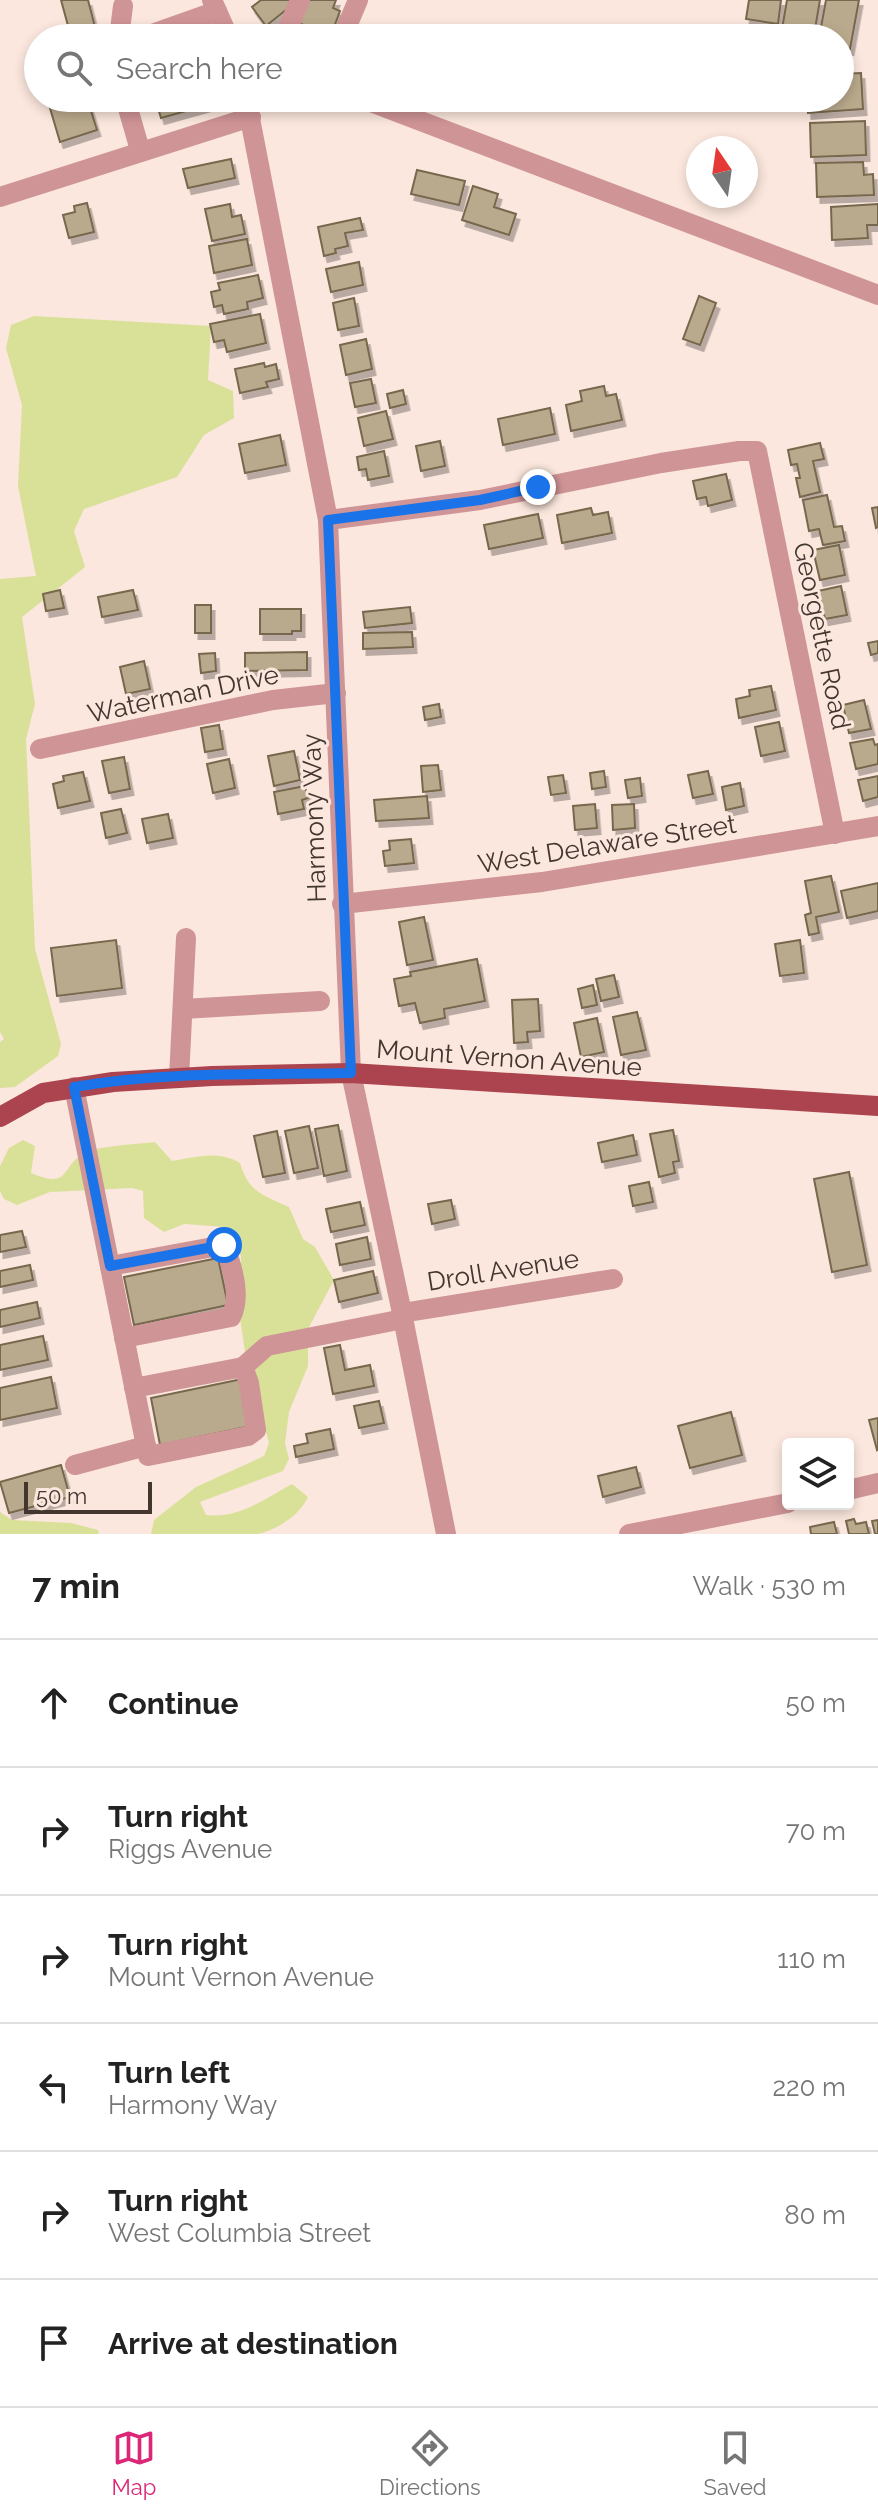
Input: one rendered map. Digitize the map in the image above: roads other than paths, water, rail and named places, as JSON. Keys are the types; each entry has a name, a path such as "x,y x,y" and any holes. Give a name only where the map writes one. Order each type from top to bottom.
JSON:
{"main road":[{"name":"Mount Vernon Avenue","path":"0,1117 43,1093 113,1082 351,1073 878,1106"}],"street":[{"path":"290,24 300,0"},
{"path":"348,24 358,0"},
{"path":"122,24 128,2"},
{"path":"172,24 214,5 223,24"},
{"path":"129,112 140,150"},
{"path":"0,197 140,150 236,112"},
{"name":"Harmony Way","path":"250,112 328,520 351,1073 446,1534"},
{"path":"397,112 878,295"},
{"name":"Georgette Road","path":"328,520 480,500 661,463 755,451 763,476 835,834"},
{"name":"Waterman Drive","path":"40,749 273,700 336,693"},
{"name":"West Delaware Street","path":"342,904 542,882 878,826"},
{"path":"179,1078 186,938"},
{"path":"183,1009 320,1001"},
{"path":"74,1087 147,1451"},
{"path":"110,1266 224,1245 230,1261 236,1308 231,1317 124,1338"},
{"name":"Droll Avenue","path":"243,1367 267,1346 403,1316 613,1279"},
{"path":"75,1465 248,1436 256,1430 249,1383 243,1367 134,1388"},
{"path":"854,1489 878,1483"},
{"path":"629,1534 782,1504"}]}
